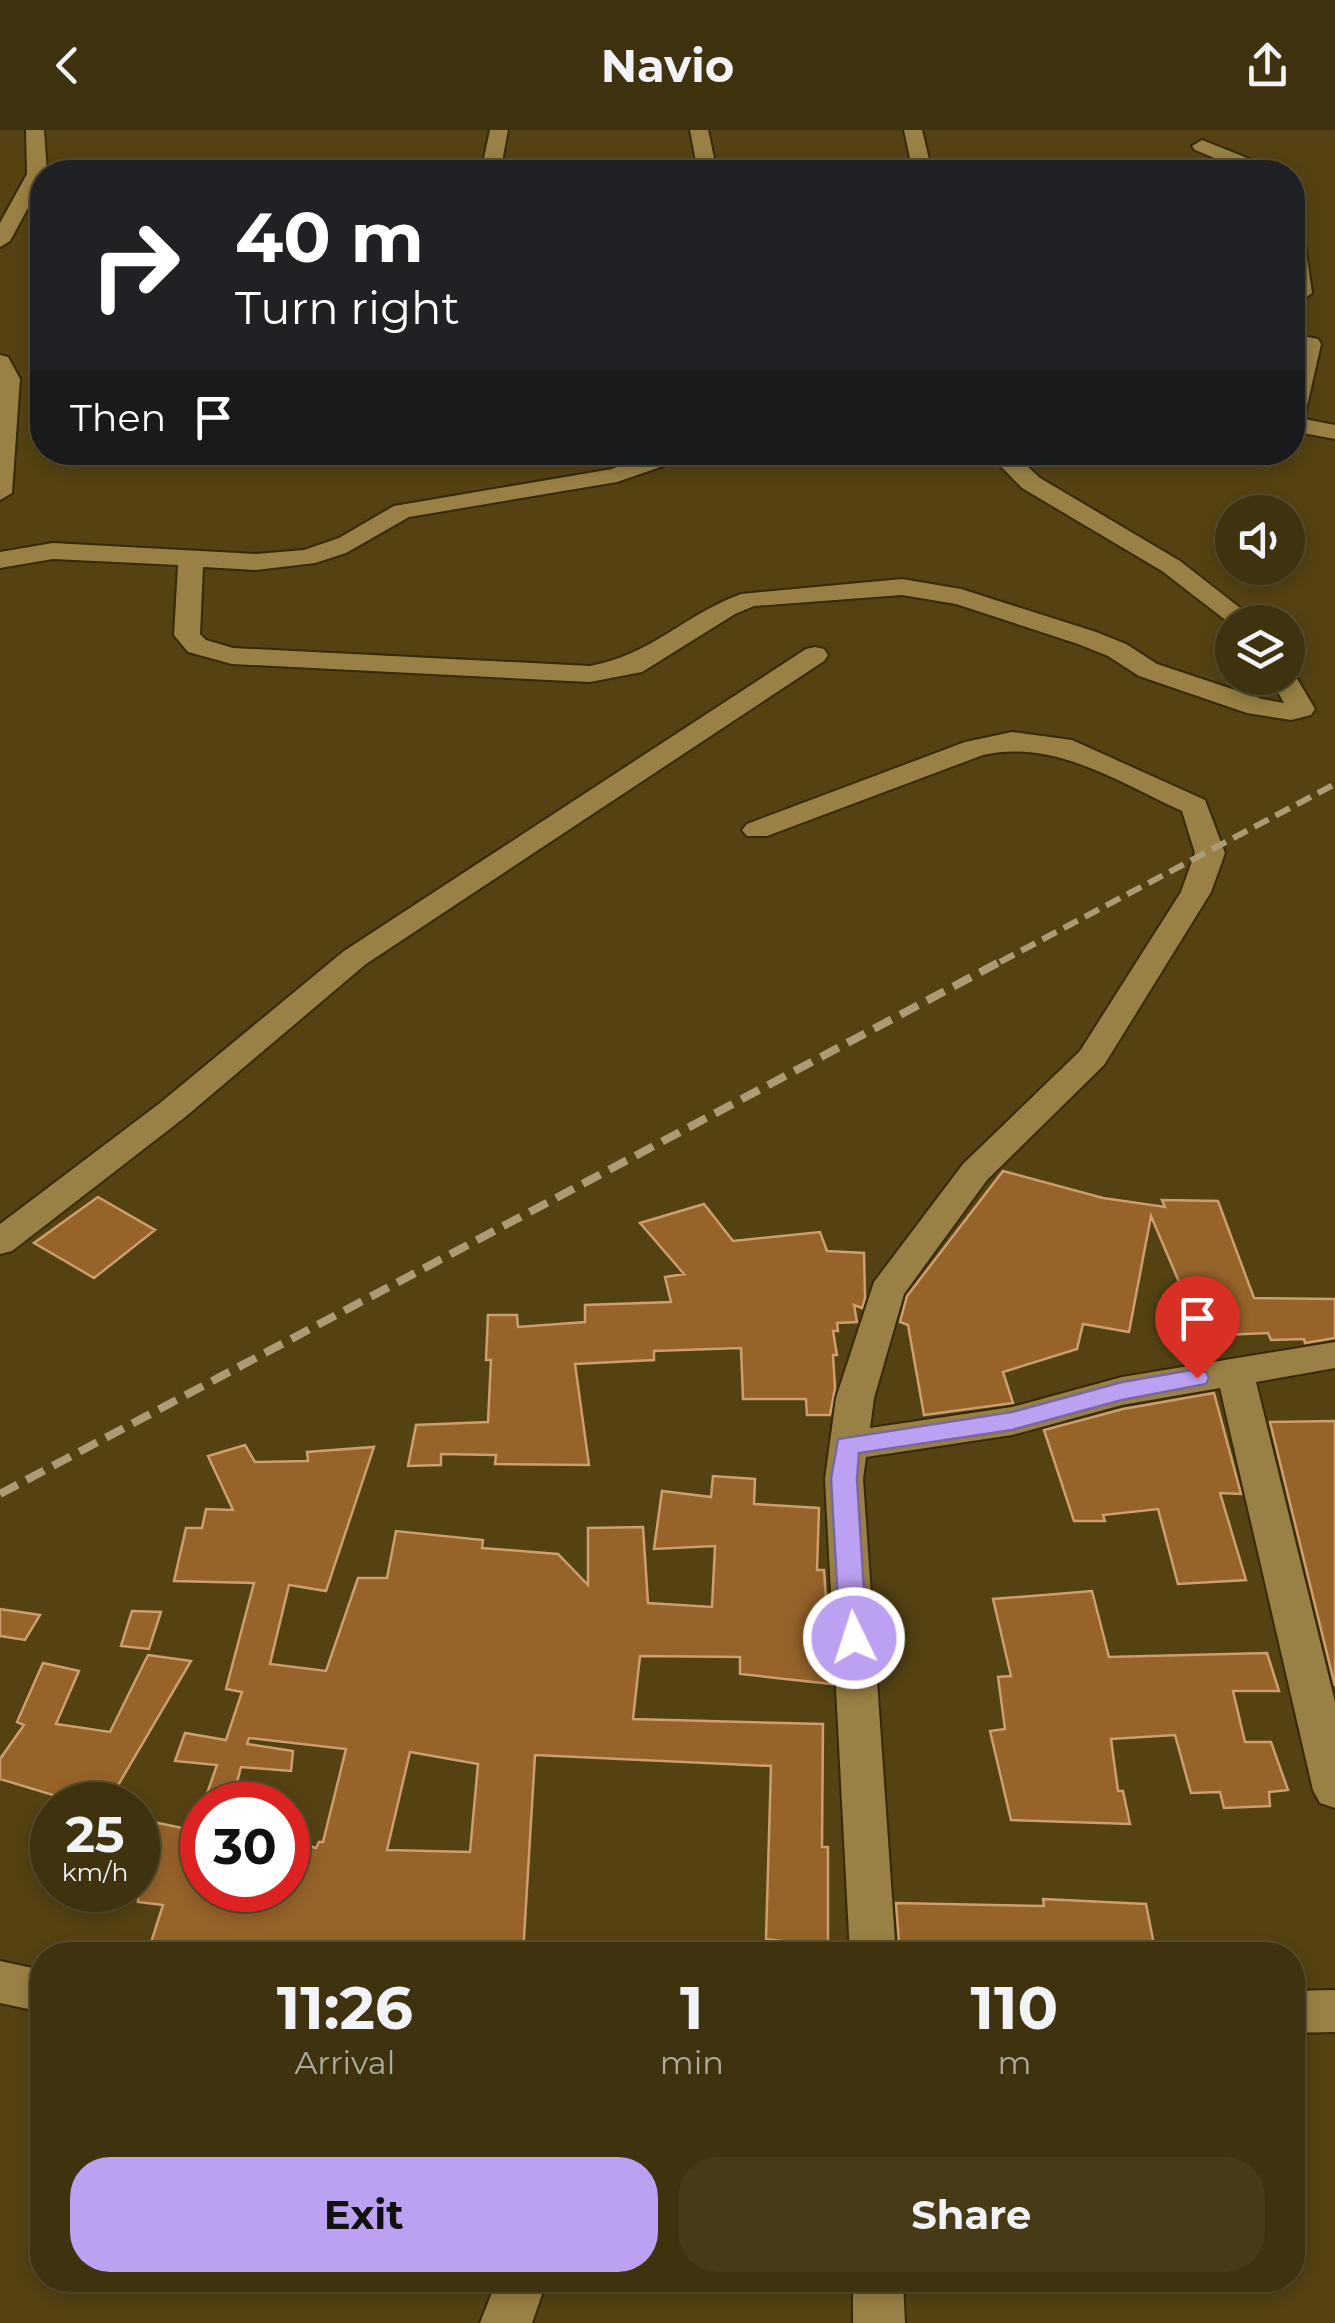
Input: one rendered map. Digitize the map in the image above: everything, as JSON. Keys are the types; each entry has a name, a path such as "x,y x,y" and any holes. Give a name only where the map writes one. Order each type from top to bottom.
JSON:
{"street":[{"path":"35,130 37,160"},
{"path":"494,160 499,130"},
{"path":"700,130 706,160"},
{"path":"913,130 920,160"},
{"path":"1202,146 1236,160"},
{"path":"0,241 30,188"},
{"path":"1305,343 1335,345"},
{"path":"0,493 9,379 1,365"},
{"path":"1305,426 1335,432"},
{"path":"0,560 53,550 256,562 321,554 346,544 387,516 403,511 617,475 636,465"},
{"path":"1012,465 1031,483 1171,566 1223,605"},
{"path":"191,559 186,635 197,646 232,656 590,674 633,666 726,608 750,598 902,587 961,597 1087,638 1117,650 1148,670 1215,693"},
{"path":"0,1242 196,1090 293,1004 357,956 415,922 815,655"},
{"path":"1222,695 1258,707 1292,712 1301,709 1293,695"},
{"path":"757,830 976,748 1012,740 1062,746 1195,806 1210,853 1196,892 1092,1058 975,1172 886,1291 855,1398 844,1479 872,1942"},
{"path":"847,1446 1012,1421 1122,1391 1335,1355"},
{"path":"1235,1372 1335,1790"},
{"path":"0,1982 30,1988"},
{"path":"1305,2011 1335,2010"},
{"path":"506,2323 518,2292"},
{"path":"878,2292 879,2323"}],"building":[{"path":"1003,1171 1103,1198 1165,1207 1162,1200 1218,1201 1254,1298 1335,1299 1335,1338 1305,1343 1304,1339 1271,1340 1268,1333 1202,1336 1151,1216 1129,1332 1083,1324 1077,1349 1003,1372 1013,1403 924,1415 908,1325 900,1322 907,1296"},
{"path":"98,1197 155,1230 94,1278 34,1243"},
{"path":"704,1204 733,1241 820,1232 827,1251 864,1253 865,1298 862,1308 854,1305 857,1322 837,1323 838,1331 833,1331 837,1355 833,1355 835,1388 830,1415 807,1415 806,1399 743,1399 741,1348 654,1351 654,1360 575,1364 589,1465 495,1464 496,1455 441,1454 441,1465 408,1466 416,1425 488,1422 488,1315 517,1315 518,1327 585,1322 585,1305 671,1302 665,1277 684,1274 640,1223"},
{"path":"1214,1393 1241,1494 1220,1493 1246,1580 1178,1584 1158,1509 1103,1515 1105,1521 1074,1521 1044,1430 1123,1409"},
{"path":"1335,1421 1335,1686 1270,1422"},
{"path":"245,1445 255,1462 308,1461 307,1452 374,1447 326,1591 289,1585 270,1664 326,1671 358,1578 387,1578 396,1531 483,1540 482,1548 558,1554 588,1585 588,1528 643,1527 648,1603 712,1607 715,1546 654,1549 662,1491 711,1497 713,1476 755,1479 754,1504 819,1508 817,1570 824,1570 832,1684 740,1674 740,1657 640,1656 633,1719 823,1724 822,1847 828,1847 828,1942 766,1939 771,1766 535,1755 524,1942 151,1942 163,1905 160,1823 180,1828 180,1912 310,1912 310,1846 316,1848 323,1842 346,1749 249,1738 247,1744 293,1751 291,1771 241,1767 237,1782 211,1782 217,1765 175,1761 185,1733 226,1740 242,1692 226,1689 254,1583 174,1581 186,1528 202,1528 206,1509 233,1510 208,1456","holes":["410,1752 478,1764 470,1852 387,1850"]},
{"path":"1092,1591 1109,1657 1267,1653 1279,1691 1233,1691 1245,1742 1271,1742 1288,1790 1269,1792 1270,1806 1224,1808 1220,1792 1191,1793 1175,1735 1111,1739 1118,1791 1123,1791 1130,1824 1011,1820 990,1731 1005,1729 998,1677 1011,1676 993,1599"},
{"path":"0,1609 40,1615 25,1640 0,1636"},
{"path":"132,1611 161,1612 149,1649 121,1646"},
{"path":"148,1655 191,1661 120,1782 30,1782 30,1788 0,1779 0,1759 24,1725 17,1722 43,1663 79,1671 56,1724 110,1732"},
{"path":"1043,1899 1146,1904 1153,1942 899,1942 896,1903 1044,1906"}],"railway":[{"path":"1000,962 1335,784"},
{"path":"0,1494 1005,959"}],"route":[{"path":"854,1638 844,1479 847,1446 1012,1421 1122,1391 1197,1378"}]}
